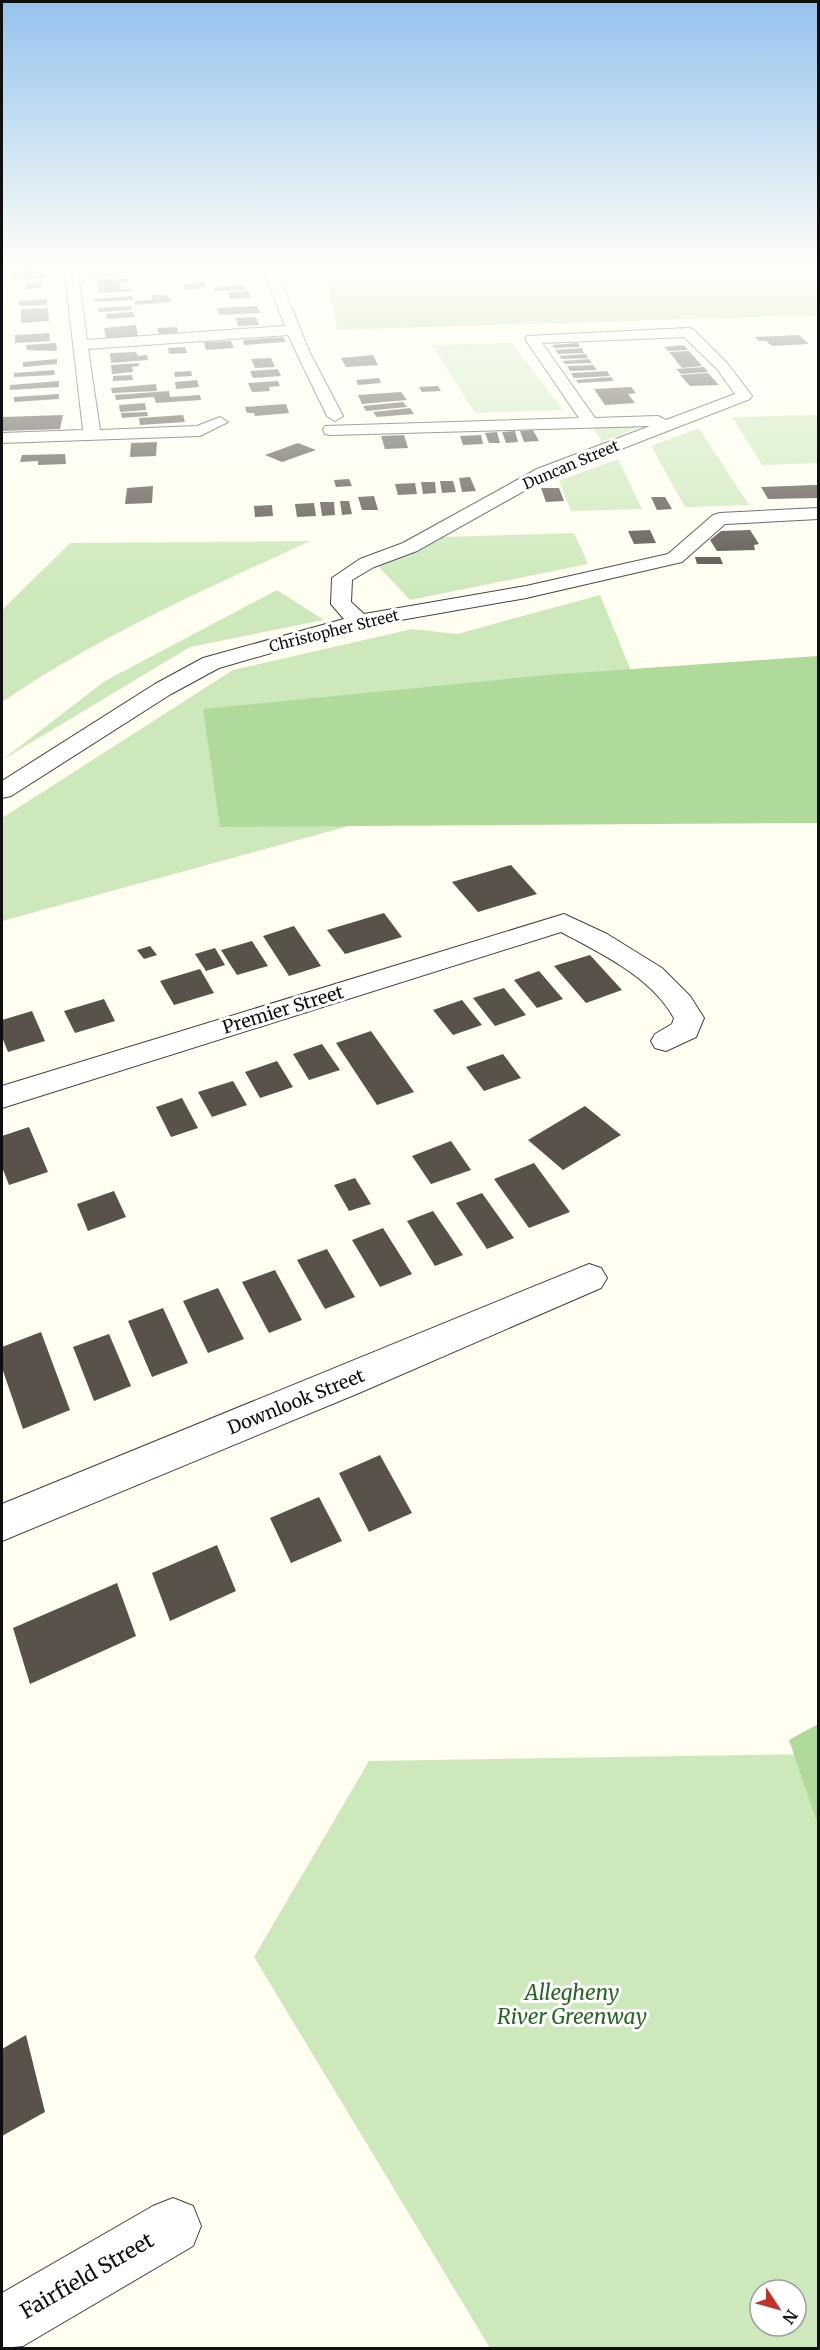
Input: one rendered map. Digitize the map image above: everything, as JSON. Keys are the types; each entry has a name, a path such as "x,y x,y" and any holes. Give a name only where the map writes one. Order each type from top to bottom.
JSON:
{"street":[{"path":"84,376 92,435"},
{"path":"313,376 333,423 590,423 684,420"},
{"name":"Duncan Street","path":"557,376 590,423"},
{"name":"Duncan Street","path":"359,621 341,604 342,578 367,563 410,548 543,473 744,396 729,376"},
{"path":"2,438 200,431 220,422"},
{"name":"Christopher Street","path":"2,791 163,689 211,663 359,621 526,592 675,558 720,519 819,514"},
{"name":"Premier Street","path":"2,1097 564,922 609,946 673,994 689,1018 685,1030 666,1041"},
{"name":"Downlook Street","path":"2,1523 346,1382 589,1278"},
{"name":"Fairfield Street","path":"2,2325 173,2226"}],"green space":[{"path":"451,376 537,376 563,410 475,413"},
{"path":"818,415 818,463 762,465 732,417"},
{"path":"592,426 634,426 638,428 602,442"},
{"path":"699,428 749,505 685,507 651,446"},
{"path":"618,459 642,509 571,511 559,481"},
{"path":"574,533 588,564 410,600 378,566 440,537"},
{"path":"310,541 114,635 2,702 2,610 70,543"},
{"path":"277,590 324,620 190,647 2,760 105,681"},
{"path":"600,595 648,712 480,790 2,921 2,818 233,670 412,629 457,634"},
{"path":"818,656 818,823 220,827 203,709 547,675"},
{"path":"818,1724 818,1825 789,1740"},
{"name":"Allegheny River Greenway","path":"818,1754 818,2348 490,2348 254,1957 369,1761"}],"building":[{"path":"113,376 132,376 133,380 113,381"},
{"path":"252,376 281,376 253,378"},
{"path":"573,376 610,376 574,378"},
{"path":"681,376 710,376 719,385 690,386"},
{"path":"611,377 614,381 578,383 576,380"},
{"path":"379,378 381,383 358,385 356,380"},
{"path":"197,380 199,387 176,389 175,382"},
{"path":"59,381 59,387 10,390 10,385"},
{"path":"278,381 280,386 269,387 270,391 252,392 248,383"},
{"path":"156,384 157,391 112,393 111,388"},
{"path":"438,386 441,391 422,392 419,387"},
{"path":"631,387 636,393 628,394 635,403 605,405 594,389"},
{"path":"169,391 170,397 200,395 201,400 156,403 154,397 116,400 115,395"},
{"path":"401,392 407,400 362,404 358,395"},
{"path":"59,394 59,399 14,402 14,397"},
{"path":"403,402 407,407 366,411 363,406"},
{"path":"145,403 146,410 120,412 119,405"},
{"path":"286,404 289,413 255,416 254,413 247,413 245,407"},
{"path":"410,408 414,414 377,417 373,412"},
{"path":"147,412 148,416 122,418 121,413"},
{"path":"63,415 60,429 2,431 2,417"},
{"path":"183,415 185,422 140,425 139,418"},
{"path":"533,430 539,441 524,442 520,431"},
{"path":"515,431 518,442 506,443 502,432"},
{"path":"497,432 500,443 489,443 485,433"},
{"path":"404,435 408,448 385,449 381,436"},
{"path":"481,435 483,444 463,445 460,436"},
{"path":"157,442 156,456 130,457 131,443"},
{"path":"298,443 316,450 282,462 265,455"},
{"path":"65,454 66,464 38,465 38,461 20,462 22,455"},
{"path":"470,477 476,491 462,492 459,478"},
{"path":"349,479 352,486 336,487 334,480"},
{"path":"440,481 453,481 456,492 442,493"},
{"path":"421,482 435,482 436,493 423,494"},
{"path":"415,483 417,494 398,495 395,484"},
{"path":"818,485 818,498 768,499 761,487"},
{"path":"153,486 152,503 125,504 127,488"},
{"path":"541,488 559,488 564,501 546,502"},
{"path":"374,496 378,510 362,510 358,497"},
{"path":"651,497 665,497 672,509 657,510"},
{"path":"340,501 349,501 352,514 342,515"},
{"path":"320,502 334,502 335,515 322,516"},
{"path":"314,503 316,516 297,517 295,504"},
{"path":"272,505 273,516 255,517 254,506"},
{"path":"650,530 656,543 634,544 628,531"},
{"path":"750,530 759,544 754,545 755,550 717,551 710,540 721,531"},
{"path":"695,557 720,557 723,564 697,564"},
{"path":"511,865 537,894 478,912 452,882"},
{"path":"384,913 402,937 345,954 327,930"},
{"path":"294,926 321,966 289,976 263,936"},
{"path":"252,941 268,966 237,975 221,950"},
{"path":"150,946 157,955 144,959 137,950"},
{"path":"215,948 225,965 206,971 195,954"},
{"path":"590,955 622,990 586,1003 554,966"},
{"path":"200,969 214,993 174,1005 160,981"},
{"path":"539,971 563,999 537,1008 514,980"},
{"path":"504,988 526,1015 495,1026 473,998"},
{"path":"104,999 115,1021 75,1033 64,1011"},
{"path":"462,1000 482,1025 453,1035 433,1010"},
{"path":"32,1011 45,1041 8,1052 2,1037 2,1020"},
{"path":"371,1031 414,1092 377,1105 336,1043"},
{"path":"322,1044 340,1070 309,1080 293,1054"},
{"path":"503,1054 521,1078 484,1091 466,1067"},
{"path":"277,1061 293,1087 260,1098 245,1072"},
{"path":"233,1081 247,1105 212,1117 198,1092"},
{"path":"182,1098 198,1128 171,1137 156,1107"},
{"path":"585,1106 621,1135 563,1170 528,1140"},
{"path":"29,1127 48,1172 9,1185 2,1167 2,1136"},
{"path":"451,1141 471,1170 431,1184 412,1156"},
{"path":"534,1163 570,1212 529,1228 494,1179"},
{"path":"355,1178 371,1204 349,1211 334,1185"},
{"path":"114,1191 126,1217 88,1231 77,1204"},
{"path":"482,1193 514,1238 487,1249 456,1203"},
{"path":"433,1211 463,1255 435,1266 407,1221"},
{"path":"383,1228 412,1274 380,1287 352,1240"},
{"path":"327,1249 355,1297 325,1309 297,1260"},
{"path":"275,1270 302,1320 269,1333 242,1282"},
{"path":"218,1288 244,1339 208,1353 183,1301"},
{"path":"163,1308 188,1363 152,1377 128,1321"},
{"path":"41,1332 70,1410 23,1429 2,1368 2,1347"},
{"path":"109,1334 131,1386 94,1401 73,1347"},
{"path":"380,1455 412,1513 369,1532 339,1473"},
{"path":"319,1497 342,1541 291,1563 270,1518"},
{"path":"217,1545 236,1591 170,1621 152,1573"},
{"path":"117,1583 136,1636 30,1684 13,1628"},
{"path":"26,2035 45,2112 2,2136 2,2049"}]}
